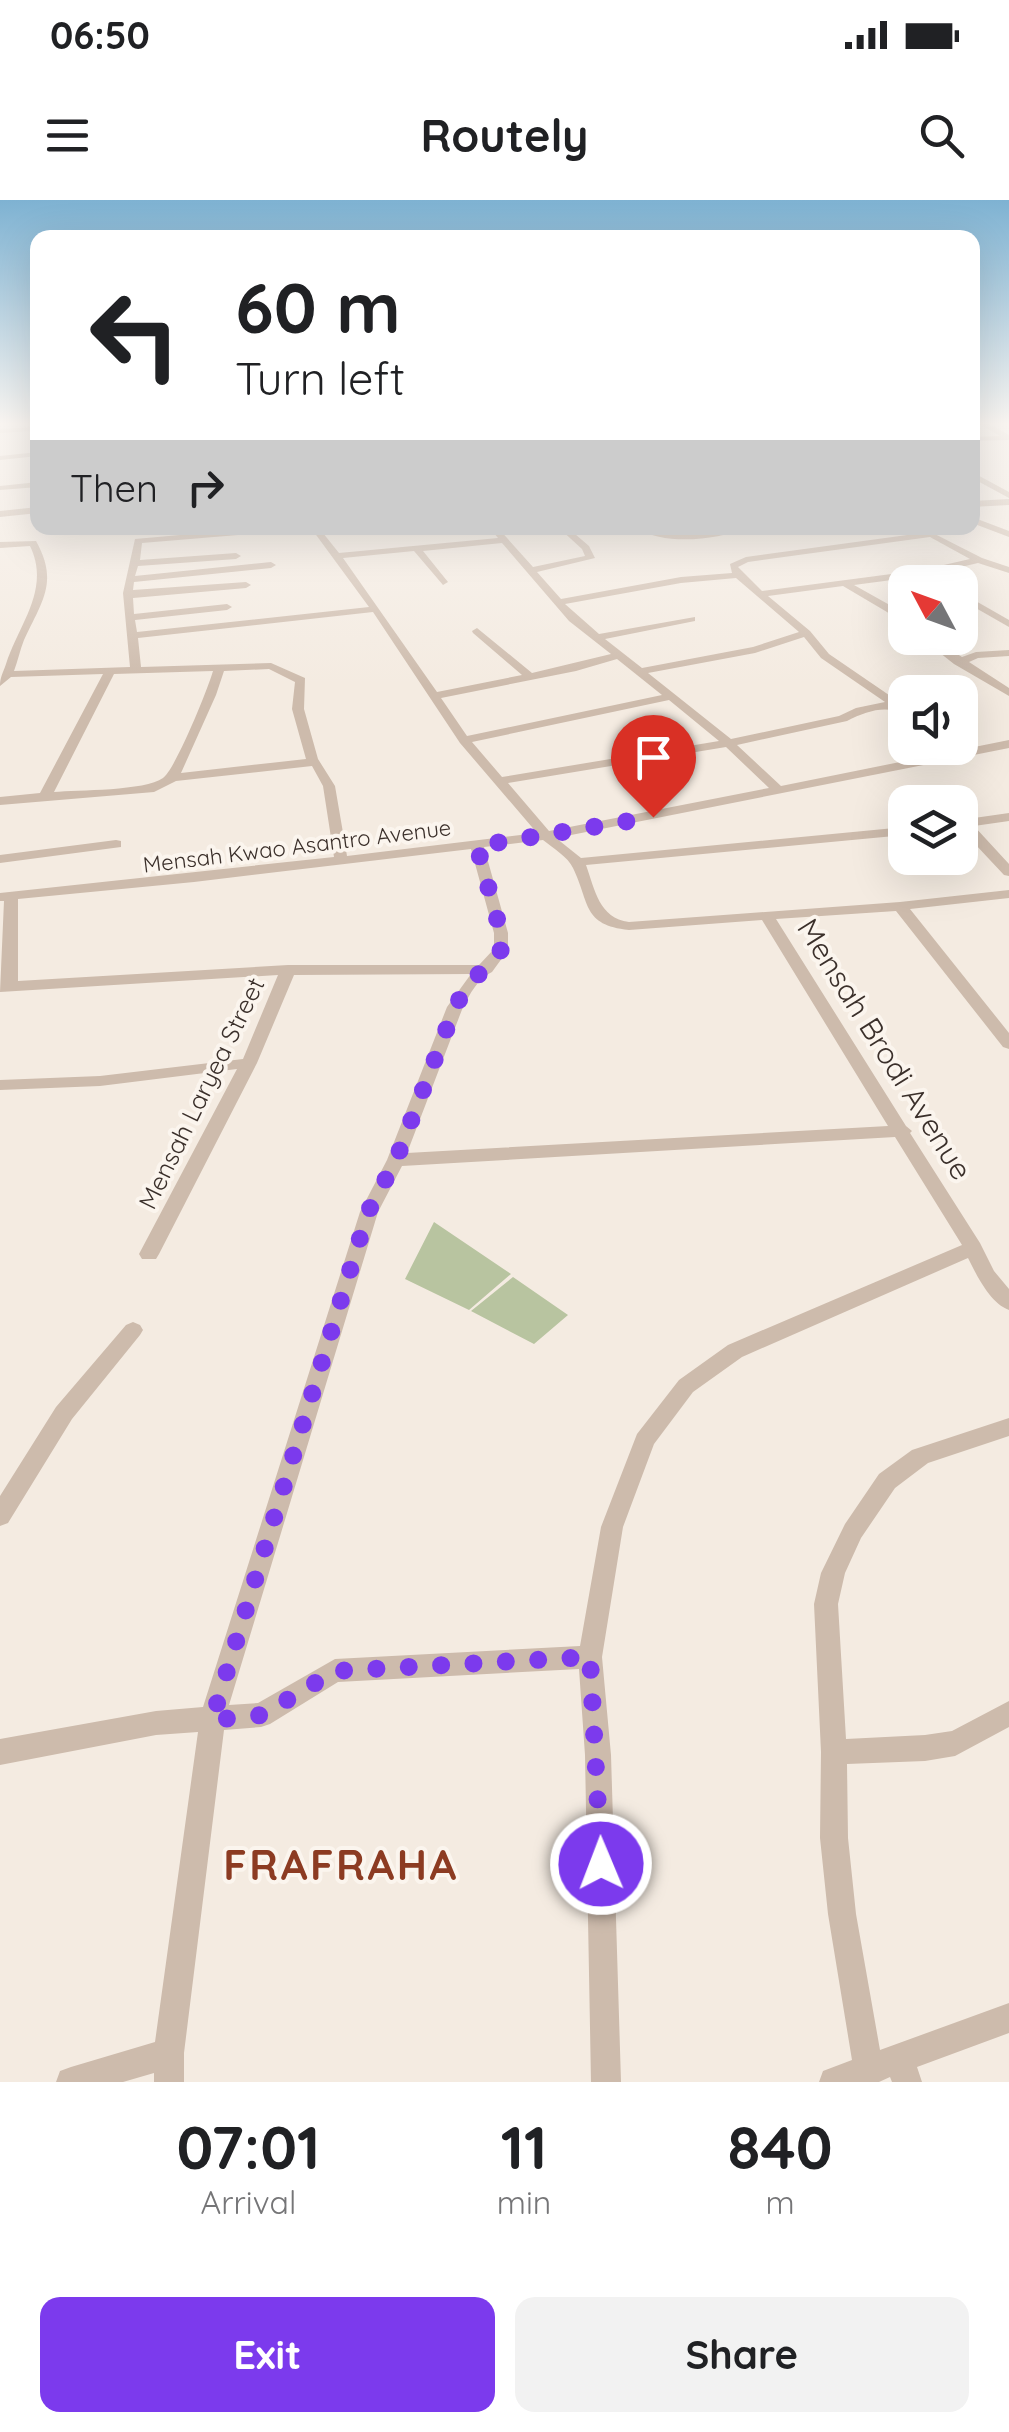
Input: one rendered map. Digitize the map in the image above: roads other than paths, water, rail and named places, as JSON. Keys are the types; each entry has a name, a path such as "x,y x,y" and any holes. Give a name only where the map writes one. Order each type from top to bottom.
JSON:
{"street":[{"path":"0,514 30,511"},
{"path":"980,523 1009,534"},
{"path":"136,670 128,594 136,563 136,543 144,538 186,535"},
{"path":"320,535 376,609 464,740 546,836 578,862 596,912 614,924 766,917 1009,894"},
{"path":"500,535 596,638 726,742 778,791"},
{"path":"532,570 590,558 586,548 572,535"},
{"path":"653,535 660,547"},
{"path":"888,700 825,656 806,633 738,575 734,566 746,560 923,535"},
{"path":"932,535 979,560 1009,570"},
{"path":"336,556 505,540"},
{"path":"0,545 33,543 46,570 38,604 17,642 5,679 271,666 301,680 298,709 312,762"},
{"path":"416,548 443,582"},
{"path":"136,563 236,556"},
{"path":"957,565 979,560"},
{"path":"131,579 271,565"},
{"path":"561,602 681,580 738,575"},
{"path":"760,594 888,578"},
{"path":"846,584 888,608"},
{"path":"128,594 202,589"},
{"path":"984,609 1009,605"},
{"path":"132,617 228,606"},
{"path":"978,606 1009,624"},
{"path":"134,635 376,609"},
{"path":"596,638 691,619"},
{"path":"477,631 530,677"},
{"path":"640,670 755,650 806,633"},
{"path":"0,644 17,642"},
{"path":"958,662 976,654 1009,653"},
{"path":"949,655 1009,693"},
{"path":"432,696 617,656"},
{"path":"173,778 186,741 215,690 220,666"},
{"path":"45,796 110,671"},
{"path":"464,740 671,696"},
{"path":"498,781 775,736 888,711"},
{"name":"Mensah Kwao Asantro Avenue","path":"978,748 1009,744"},
{"path":"0,801 154,788 173,778 312,762 319,764 329,786 341,860"},
{"name":"Mensah Kwao Asantro Avenue","path":"5,897 546,836 894,765"},
{"path":"978,822 1009,817"},
{"path":"578,862 888,833"},
{"path":"978,840 1009,872"},
{"path":"0,859 116,844"},
{"path":"71,2082 169,2068 212,1720 368,1212 396,1160 455,1007 466,988 501,950 501,933 477,846"},
{"path":"5,897 5,987 288,970"},
{"path":"900,906 1009,1044"},
{"name":"Mensah Brodi Avenue","path":"766,917 902,1131 986,1274 1009,1302"},
{"name":"Mensah Laryea Street","path":"149,1254 250,1063 288,970 487,969"},
{"path":"0,1084 100,1081 250,1063"},
{"path":"396,1160 902,1131"},
{"path":"606,2082 598,1754 590,1657 612,1527 646,1440 686,1386 735,1351 974,1248"},
{"path":"0,1516 64,1413 133,1330"},
{"path":"868,2072 842,1914 834,1838 826,1604 833,1573 853,1531 887,1481 920,1456 1009,1428"},
{"path":"0,1752 156,1723 262,1715 335,1671 590,1657"},
{"path":"834,1752 955,1743 1009,1713"},
{"path":"834,2082 868,2072 903,2071 1009,2018"}],"district":[{"name":"FRAFRAHA","path":"341,1864"}]}
